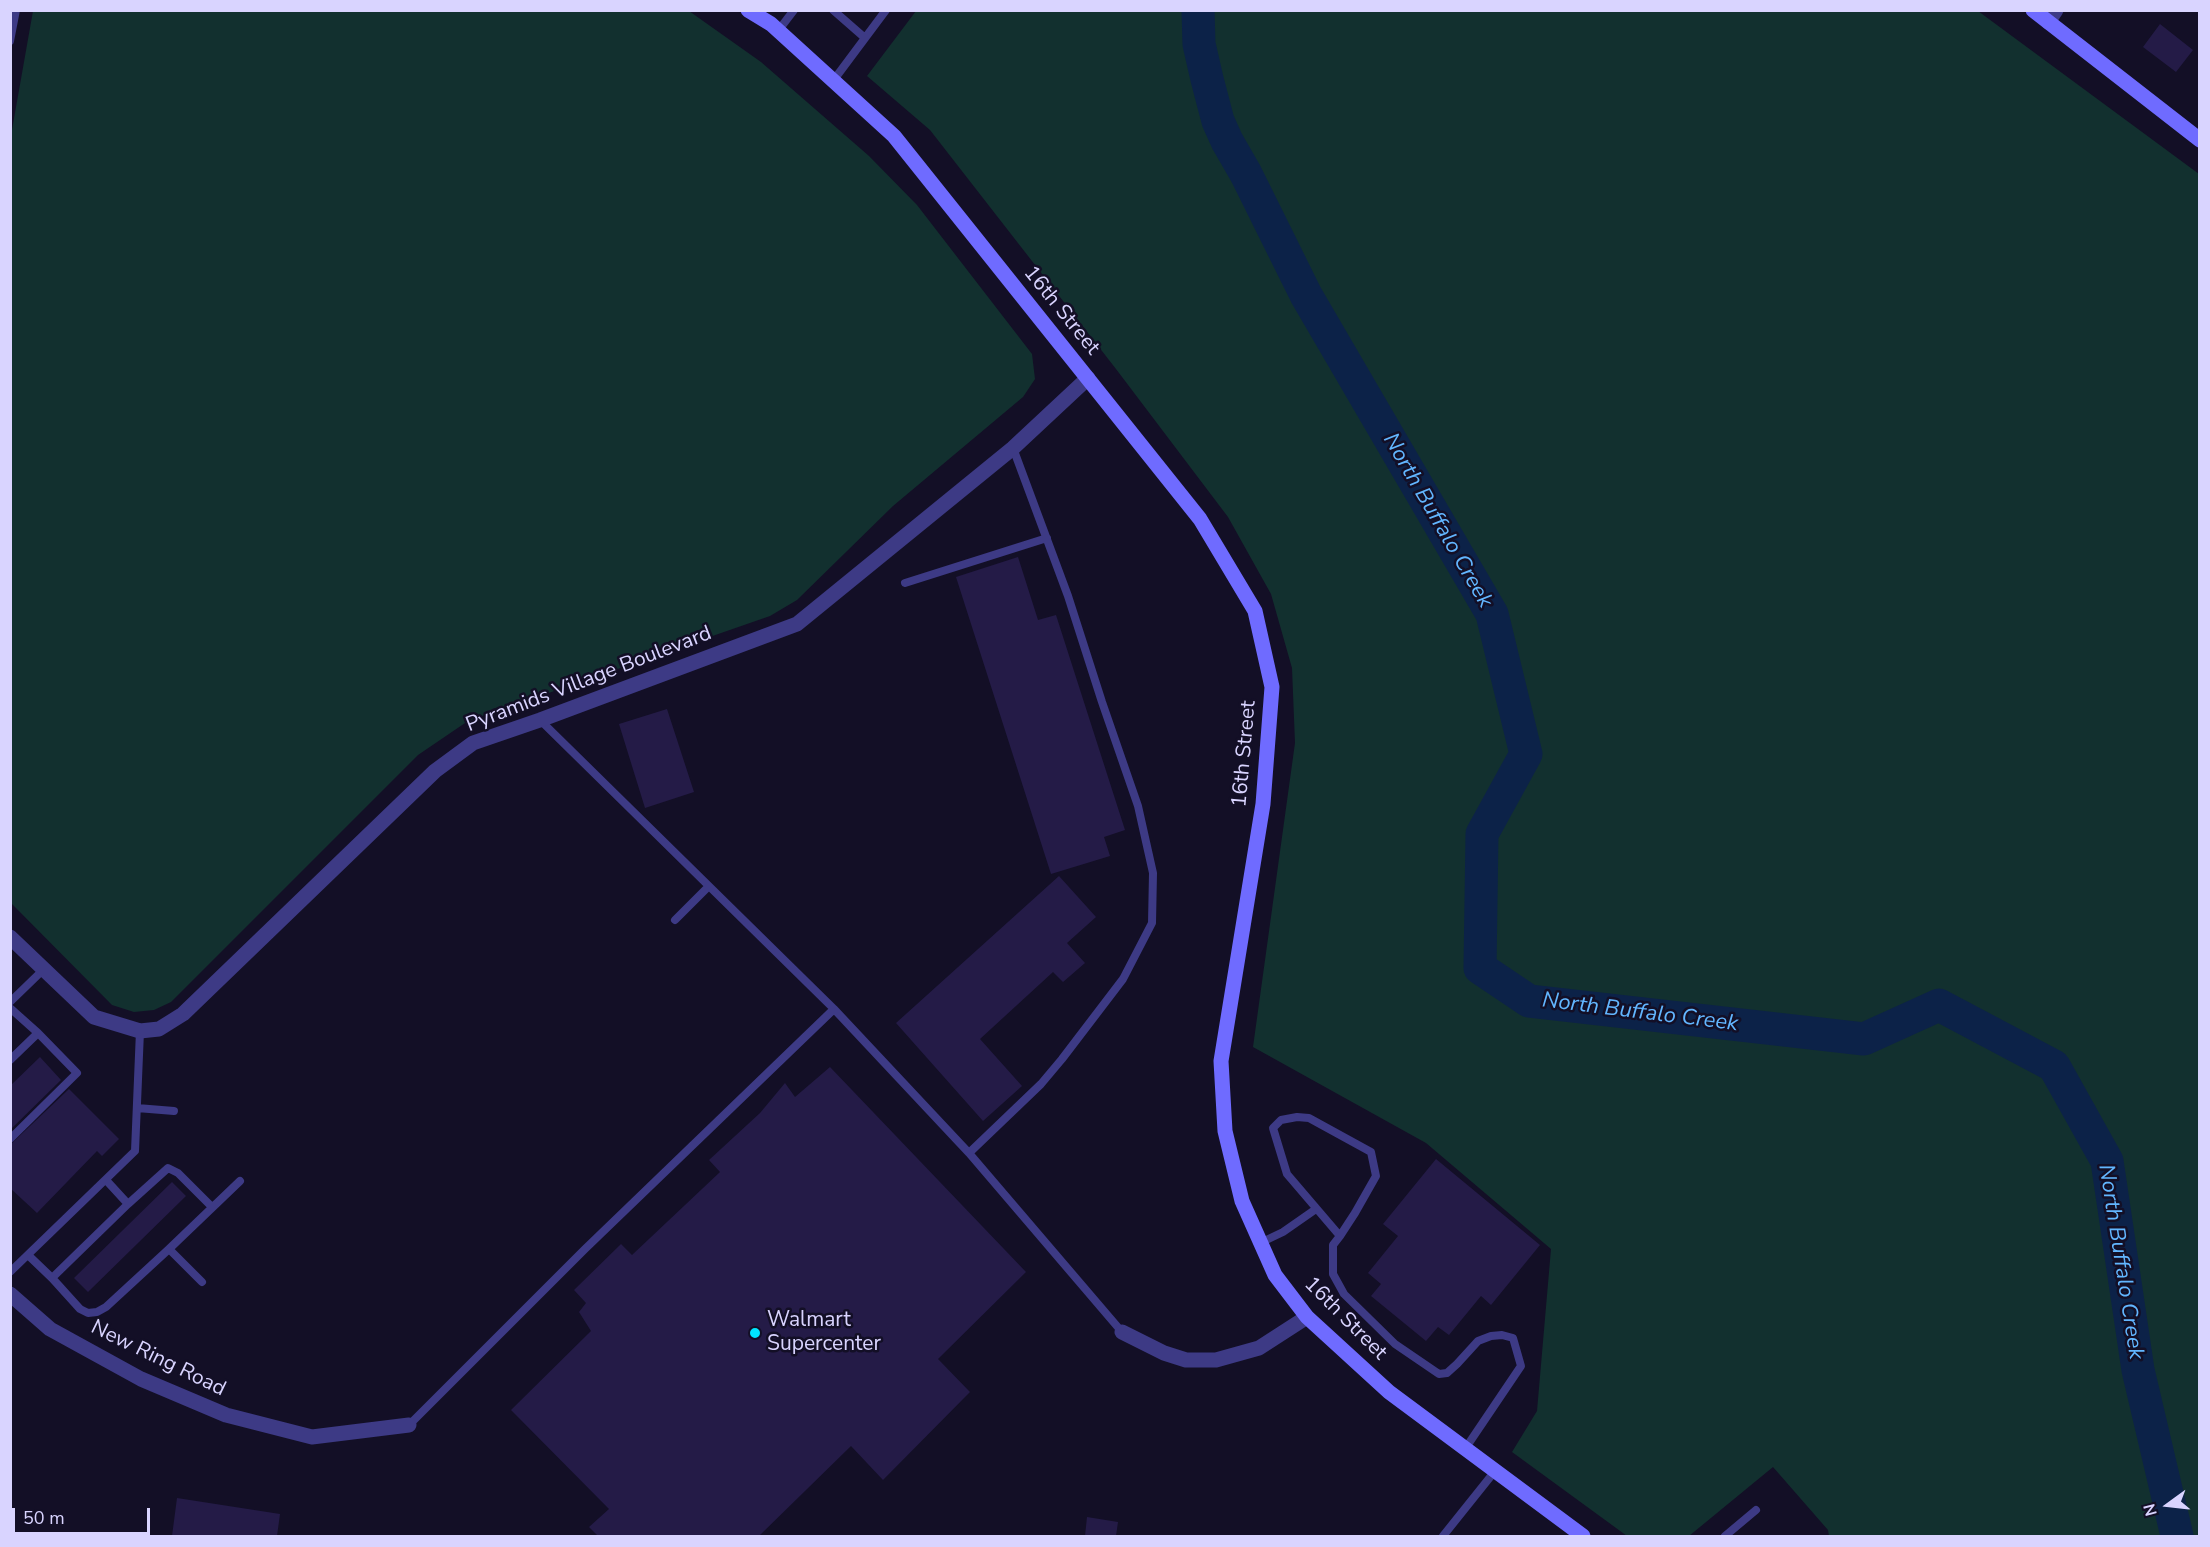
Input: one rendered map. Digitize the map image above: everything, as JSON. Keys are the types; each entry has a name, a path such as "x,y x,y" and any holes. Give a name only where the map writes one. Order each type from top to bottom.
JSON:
{"street":[{"name":"16th Street","path":"748,10 778,31 894,136 1200,519 1255,611 1272,687 1263,804 1221,1061 1225,1131 1242,1201 1275,1275 1307,1317 1389,1392 1583,1536"},
{"path":"2033,10 2052,16 2199,140"},
{"name":"Pyramids Village Boulevard","path":"140,1031 159,1029 183,1014 435,771 473,743 797,624 1013,448 1088,378"},
{"path":"10,937 94,1017 140,1031"},
{"name":"New Ring Road","path":"10,1294 50,1329 141,1379 226,1415 312,1437 409,1425"},
{"path":"1122,1332 1164,1353 1186,1360 1216,1360 1258,1348 1307,1317"}],"lane":[{"path":"10,41 17,16 16,10"},
{"path":"778,31 794,10"},
{"path":"833,10 866,38"},
{"path":"833,81 886,10"},
{"path":"969,1153 1041,1084 1062,1059 1123,979 1152,924 1153,873 1138,806 1068,596 1013,448"},
{"path":"905,583 1047,538"},
{"path":"540,720 834,1010 969,1153 1122,1332"},
{"path":"675,920 708,887"},
{"path":"10,1002 44,969"},
{"path":"10,1008 77,1072 10,1139"},
{"path":"409,1425 585,1249 834,1010"},
{"path":"10,1272 135,1151 140,1031"},
{"path":"10,1060 38,1033"},
{"path":"137,1108 174,1111"},
{"path":"1340,1236 1287,1174 1273,1128 1281,1120 1297,1117 1309,1118 1371,1152 1376,1176 1355,1214 1340,1236 1333,1245 1333,1274 1344,1294 1395,1344 1438,1374 1447,1373 1478,1341 1502,1335 1513,1338 1521,1366 1465,1449"},
{"path":"52,1278 168,1168 178,1173 212,1207"},
{"path":"106,1180 128,1204"},
{"path":"28,1255 80,1309 97,1312 106,1307 240,1181"},
{"path":"1260,1242 1283,1232 1316,1209"},
{"path":"169,1249 202,1282"},
{"path":"1443,1536 1495,1471"},
{"path":"1725,1536 1756,1510"}],"green space":[{"path":"33,11 689,11 761,62 869,156 917,205 1032,354 1035,379 1023,397 893,506 797,600 770,616 468,721 418,755 171,1002 154,1010 134,1012 112,1005 11,903 10,141"},
{"path":"916,11 1978,11 2199,174 2199,1536 1829,1536 1828,1530 1773,1467 1689,1536 1627,1536 1512,1452 1537,1411 1551,1249 1426,1143 1253,1047 1295,743 1292,668 1271,594 1228,517 930,130 867,76"}],"building":[{"path":"2160,24 2193,50 2176,72 2143,47"},
{"path":"1018,557 1038,620 1056,615 1125,830 1104,837 1110,856 1051,874 956,577"},
{"path":"667,709 694,792 645,808 619,724"},
{"path":"1059,876 1096,917 1067,943 1085,963 1063,982 1053,972 980,1039 1022,1086 983,1121 896,1023"},
{"path":"40,1057 61,1080 10,1130 10,1086"},
{"path":"830,1067 1026,1272 938,1359 970,1392 883,1480 851,1446 759,1536 598,1536 589,1527 609,1509 511,1410 591,1331 579,1312 586,1303 574,1290 621,1244 632,1255 720,1172 709,1160 760,1113 785,1083 795,1097"},
{"path":"69,1089 119,1139 102,1156 97,1151 37,1213 10,1188 10,1145"},
{"path":"1436,1159 1540,1245 1491,1305 1481,1296 1449,1335 1438,1327 1426,1341 1371,1296 1381,1284 1368,1273 1398,1236 1383,1224"},
{"path":"172,1182 186,1196 88,1292 74,1278"},
{"path":"177,1498 280,1514 277,1536 172,1536"},
{"path":"1087,1517 1118,1522 1116,1536 1085,1536"}],"waterway":[{"name":"North Buffalo Creek","path":"1198,10 1199,44 1218,121 1227,141 1246,174 1306,295 1492,614 1526,754 1482,834 1480,968 1529,1001 1864,1039 1939,1005 2054,1066 2107,1161 2138,1370 2177,1536"}],"place":[{"name":"Walmart Supercenter","path":"755,1333"}]}
